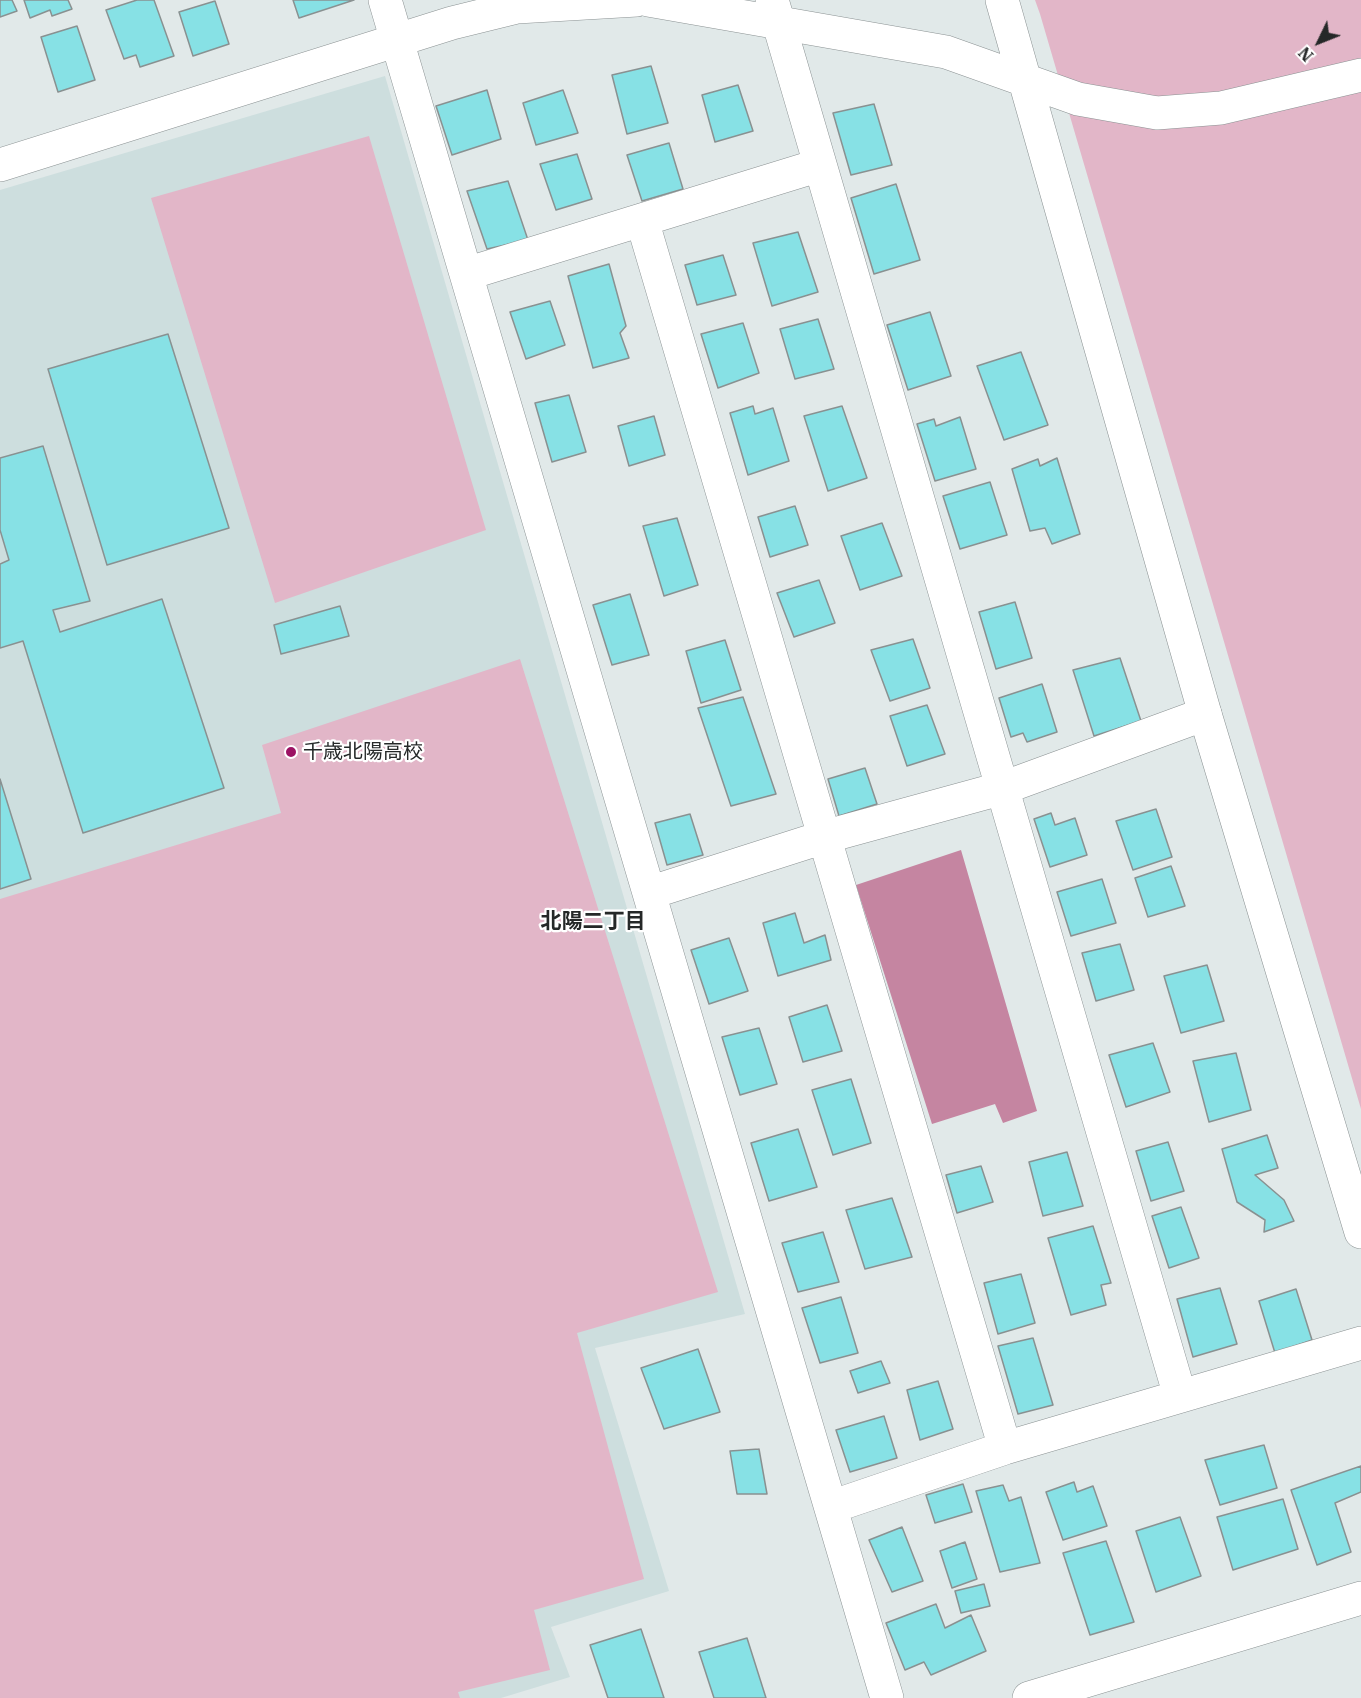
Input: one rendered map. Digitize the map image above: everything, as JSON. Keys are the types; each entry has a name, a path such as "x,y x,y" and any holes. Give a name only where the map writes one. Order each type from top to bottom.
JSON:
{"street":[{"path":"385,0 887,1698"},
{"path":"0,165 396,40 517,7 636,0"},
{"path":"648,0 775,11 946,52 1078,99 1157,113 1221,108 1361,75"},
{"path":"1002,0 1205,714 1361,1233"},
{"path":"775,11 1180,1396"},
{"path":"466,274 820,165"},
{"path":"642,220 1005,1448"},
{"path":"649,893 824,837 1003,788 1205,714"},
{"path":"831,1507 1005,1448 1361,1343"},
{"path":"1029,1698 1361,1598"}],"shaded area":[{"path":"1035,0 1361,0 1361,1109 1040,14"},
{"name":"千歳北陽高校","path":"385,76 745,1314 595,1348 669,1591 551,1627 570,1677 501,1698 0,1698 0,190"},
{"path":"369,136 486,530 275,603 151,198"},
{"name":"千歳北陽高校","path":"520,659 718,1292 577,1333 644,1579 534,1610 550,1670 458,1692 460,1698 0,1698 0,899 281,813 262,745"},
{"path":"961,850 1037,1111 1003,1123 995,1104 932,1124 856,885"}],"building":[{"path":"0,0 12,0 17,11 0,17"},
{"path":"24,0 68,0 72,9 52,16 50,10 30,18"},
{"path":"137,0 154,0 174,56 140,67 136,55 124,59 106,10"},
{"path":"293,0 354,0 299,18"},
{"path":"215,1 229,44 193,56 179,12"},
{"path":"77,26 95,80 58,92 41,37"},
{"path":"651,66 668,123 627,134 612,75"},
{"path":"738,85 753,131 715,142 702,95"},
{"path":"487,90 501,139 452,155 436,106"},
{"path":"563,90 578,133 536,145 523,103"},
{"path":"874,104 892,165 851,175 833,113"},
{"path":"669,143 683,189 642,201 627,155"},
{"path":"577,154 592,199 556,210 540,164"},
{"path":"508,181 528,240 487,249 467,191"},
{"path":"896,184 920,260 874,274 851,198"},
{"path":"798,232 818,292 772,306 753,243"},
{"path":"723,255 736,295 697,305 685,265"},
{"path":"609,264 626,326 620,333 629,358 593,368 568,276"},
{"path":"550,301 565,345 526,359 510,312"},
{"path":"930,312 951,376 908,390 887,325"},
{"path":"818,319 834,369 795,379 780,329"},
{"path":"743,323 759,373 718,388 701,334"},
{"path":"168,334 229,528 107,565 48,369"},
{"path":"1021,352 1048,425 1004,440 977,366"},
{"path":"569,395 586,452 552,462 535,403"},
{"path":"753,406 755,414 773,408 789,461 748,475 730,413"},
{"path":"842,406 867,478 828,491 804,416"},
{"path":"654,416 665,455 629,466 618,426"},
{"path":"960,417 976,469 935,481 917,424 934,419 936,426"},
{"path":"43,446 90,601 53,610 60,632 162,599 224,788 83,833 23,641 0,648 0,564 9,560 0,530 0,458"},
{"path":"1057,458 1080,534 1052,544 1045,528 1030,531 1012,469 1038,459 1040,466"},
{"path":"990,482 1007,535 960,549 943,496"},
{"path":"795,506 808,545 770,557 758,517"},
{"path":"677,518 698,585 664,596 643,526"},
{"path":"882,523 902,576 860,590 841,536"},
{"path":"819,580 835,623 794,637 777,593"},
{"path":"630,594 649,655 612,665 593,605"},
{"path":"1015,602 1032,658 996,669 979,612"},
{"path":"340,606 349,636 281,654 274,625"},
{"path":"913,639 930,688 890,701 871,650"},
{"path":"725,640 741,690 701,703 686,651"},
{"path":"1120,658 1141,721 1094,736 1073,670"},
{"path":"1042,684 1057,732 1027,742 1023,733 1011,737 999,698"},
{"path":"743,697 776,794 731,806 698,708"},
{"path":"927,705 945,754 907,766 890,716"},
{"path":"865,768 877,804 839,816 828,779"},
{"path":"0,779 31,879 0,889"},
{"path":"1156,809 1172,857 1133,870 1116,821"},
{"path":"1051,813 1055,825 1075,818 1087,855 1050,867 1034,819"},
{"path":"690,814 703,855 667,865 655,823"},
{"path":"1171,866 1185,906 1148,917 1135,878"},
{"path":"1102,879 1116,923 1071,936 1057,892"},
{"path":"795,913 804,943 825,935 831,960 778,976 763,923"},
{"path":"729,938 748,991 709,1004 691,950"},
{"path":"1120,944 1134,990 1096,1001 1082,953"},
{"path":"1207,965 1224,1021 1181,1033 1164,976"},
{"path":"827,1005 842,1051 803,1062 789,1017"},
{"path":"759,1028 777,1084 740,1095 722,1037"},
{"path":"1153,1043 1170,1092 1126,1107 1109,1055"},
{"path":"1236,1053 1251,1110 1209,1122 1193,1061"},
{"path":"851,1079 871,1143 833,1155 812,1090"},
{"path":"798,1129 817,1187 769,1201 751,1143"},
{"path":"1267,1135 1278,1168 1255,1175 1284,1200 1294,1221 1264,1232 1265,1220 1237,1202 1222,1149"},
{"path":"1168,1142 1184,1191 1151,1201 1136,1151"},
{"path":"1067,1152 1083,1206 1043,1216 1029,1162"},
{"path":"981,1166 993,1202 957,1213 946,1175"},
{"path":"892,1198 912,1257 865,1269 846,1210"},
{"path":"1181,1207 1199,1258 1169,1268 1152,1216"},
{"path":"1093,1226 1111,1283 1101,1285 1106,1305 1071,1315 1048,1238"},
{"path":"823,1232 839,1282 798,1292 782,1243"},
{"path":"1021,1274 1035,1323 998,1334 984,1283"},
{"path":"1220,1288 1237,1344 1193,1357 1177,1299"},
{"path":"1296,1289 1312,1340 1275,1353 1259,1301"},
{"path":"841,1297 858,1353 820,1363 802,1308"},
{"path":"1033,1338 1053,1405 1018,1414 998,1346"},
{"path":"698,1349 720,1412 664,1429 641,1368"},
{"path":"881,1361 890,1383 858,1393 850,1371"},
{"path":"938,1381 953,1429 920,1440 907,1390"},
{"path":"884,1416 897,1458 850,1472 836,1430"},
{"path":"1264,1445 1277,1488 1220,1505 1205,1460"},
{"path":"759,1449 767,1494 737,1494 730,1451"},
{"path":"1361,1466 1361,1492 1335,1503 1351,1552 1317,1565 1291,1490"},
{"path":"1074,1482 1077,1492 1093,1486 1107,1526 1063,1540 1046,1492"},
{"path":"963,1484 972,1512 935,1523 926,1495"},
{"path":"1003,1485 1009,1501 1021,1497 1040,1563 1000,1572 976,1491"},
{"path":"1283,1499 1298,1549 1233,1570 1217,1517"},
{"path":"1180,1517 1201,1576 1156,1592 1136,1531"},
{"path":"902,1527 923,1581 892,1592 869,1540"},
{"path":"1106,1541 1134,1622 1090,1635 1063,1553"},
{"path":"965,1542 977,1579 952,1588 940,1551"},
{"path":"984,1584 990,1606 961,1613 955,1591"},
{"path":"936,1604 945,1628 971,1615 986,1651 931,1675 924,1662 905,1670 886,1623"},
{"path":"641,1629 664,1698 608,1698 590,1645"},
{"path":"747,1638 766,1698 714,1698 699,1652"}],"place":[{"name":"千歳北陽高校","path":"291,752"}],"district":[{"name":"北陽二丁目","path":"593,922"}]}
